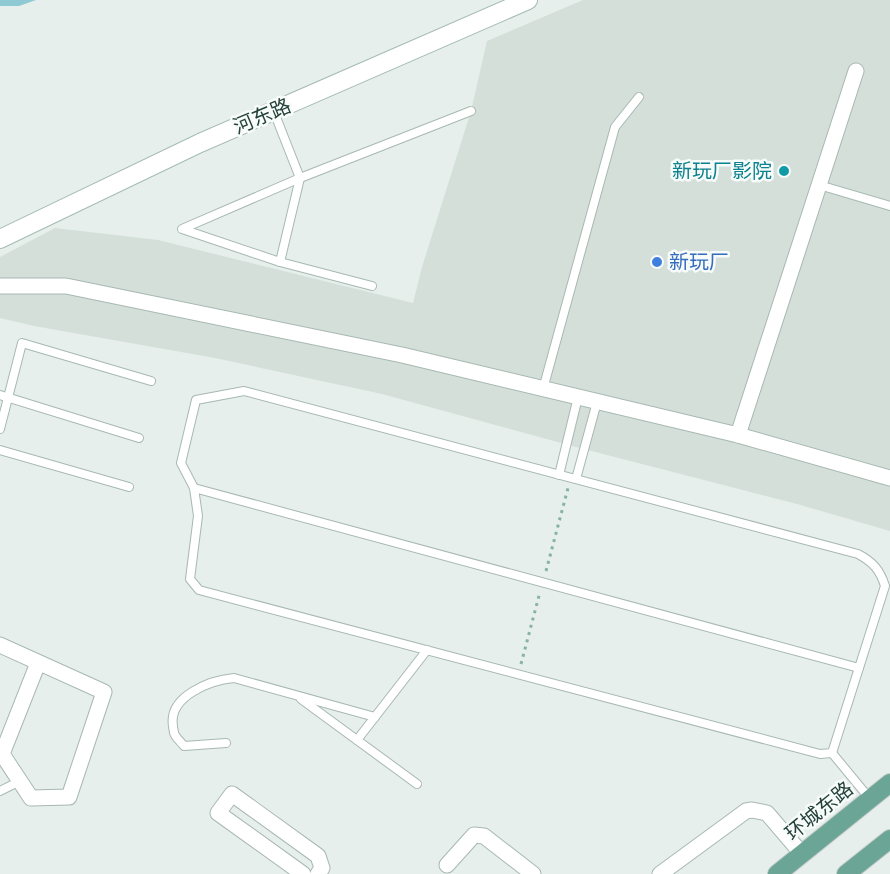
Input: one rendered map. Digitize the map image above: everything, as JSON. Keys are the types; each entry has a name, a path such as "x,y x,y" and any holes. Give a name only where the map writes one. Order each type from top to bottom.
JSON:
{"main road":[{"name":"河东路","path":"0,238 200,143 528,0"},
{"name":"环城东路","path":"777,874 890,783"},
{"path":"846,874 890,839"}],"street":[{"path":"738,435 856,71"},
{"path":"0,286 66,286 402,355 738,435 890,478"},
{"path":"0,645 105,692 69,797 31,798 2,754 38,663"},
{"path":"303,874 218,813 232,794 318,856 322,868 318,874"},
{"path":"660,874 746,811 752,810 766,813 802,854"},
{"path":"447,865 474,835 484,836 533,874"}],"lane":[{"path":"543,389 615,127 639,97"},
{"path":"372,286 279,262 182,230 300,178 471,111"},
{"path":"274,112 300,178 279,262"},
{"path":"819,185 890,206"},
{"path":"0,429 4,396 22,343 151,381"},
{"path":"244,391 864,557 881,572 885,586 832,753 820,754 199,590 190,579 198,516 194,488 181,463 196,400 244,391"},
{"path":"4,396 139,438"},
{"path":"559,475 578,397"},
{"path":"576,479 597,402"},
{"path":"0,450 129,487"},
{"path":"194,488 859,668"},
{"path":"357,740 427,650"},
{"path":"226,743 184,746 174,735 172,720 176,706 189,693 220,679 234,678 375,717"},
{"path":"295,695 417,784"},
{"path":"832,753 870,799"},
{"path":"0,791 20,781"}],"shaded area":[{"name":"新玩厂","path":"583,0 890,0 890,531 797,504 382,394 215,358 0,318 0,257 55,228 158,240 413,303 471,111 487,41"}],"water":[{"path":"0,0 36,0 19,6 0,6"}],"place":[{"name":"新玩厂影院","path":"784,171"},
{"name":"新玩厂","path":"657,262"}]}
